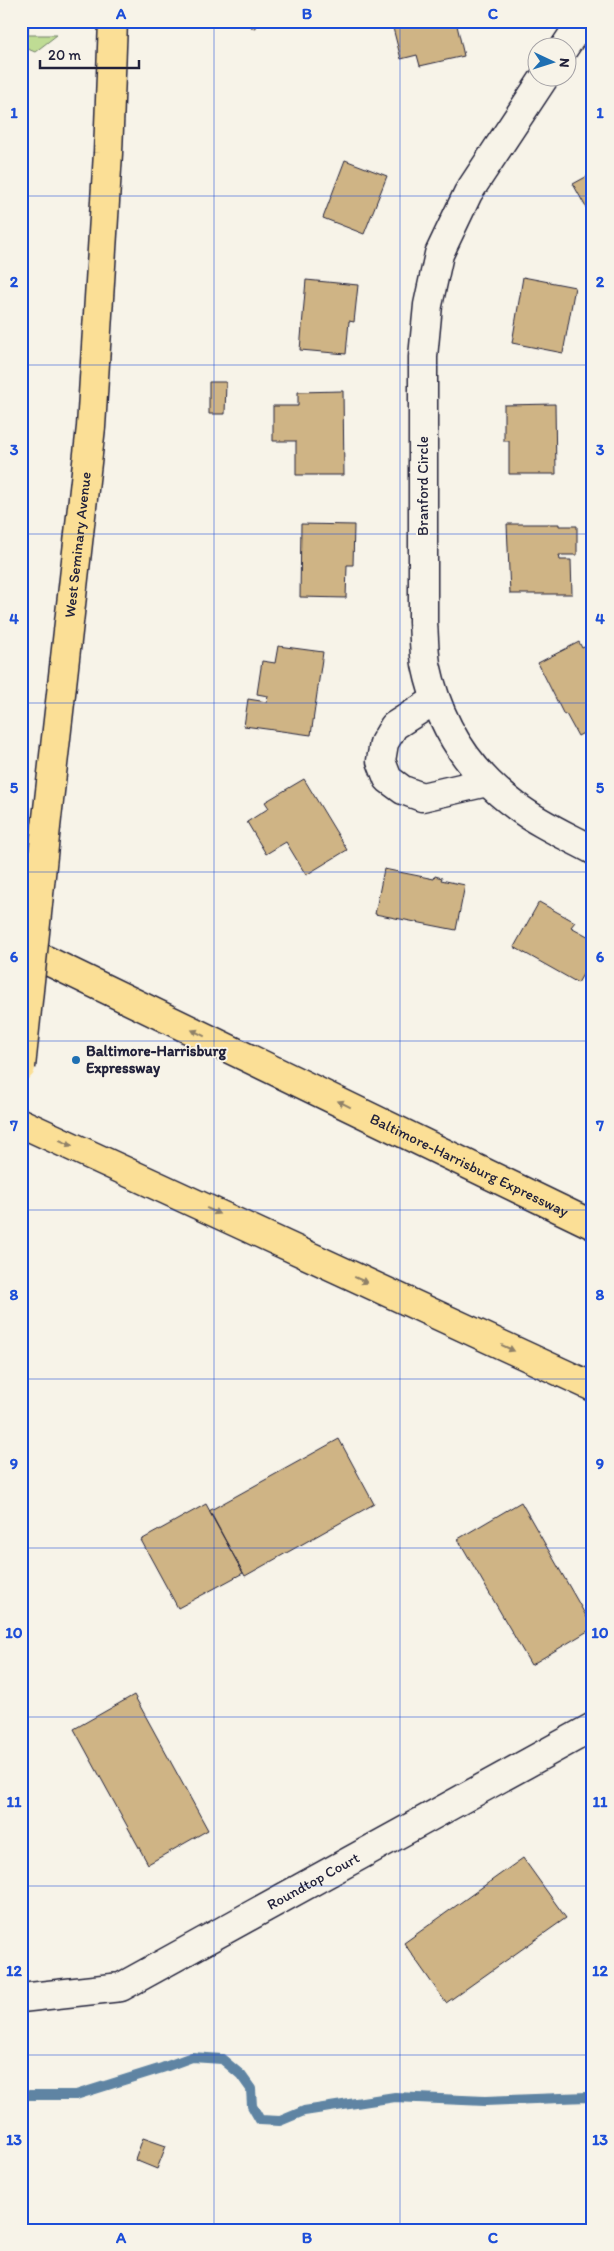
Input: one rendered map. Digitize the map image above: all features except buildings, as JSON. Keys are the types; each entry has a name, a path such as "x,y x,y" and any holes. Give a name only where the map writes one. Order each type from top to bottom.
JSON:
{"main road":[{"name":"West Seminary Avenue","path":"21,1067 91,427 107,181 113,21"},
{"name":"Baltimore-Harrisburg Expressway","path":"21,948 593,1225"},
{"path":"21,1123 593,1387"}],"street":[{"path":"571,38 582,21"},
{"name":"Branford Circle","path":"537,88 468,193 440,254 428,305 423,357 423,622 426,662 435,700 447,729 487,782 516,807 593,850"},
{"path":"435,700 394,726 384,743 381,761 388,779 403,790 422,797 487,782"},
{"name":"Roundtop Court","path":"21,1998 121,1987 593,1727"}],"green space":[{"path":"21,21 29,21 28,35 57,35 35,52 21,46"}],"waterway":[{"path":"21,2095 76,2095 192,2057 222,2059 241,2075 251,2089 252,2106 260,2120 280,2121 304,2111 395,2097 485,2101 587,2097 593,2099"}],"place":[{"name":"Baltimore-Harrisburg Expressway","path":"76,1060"}]}
